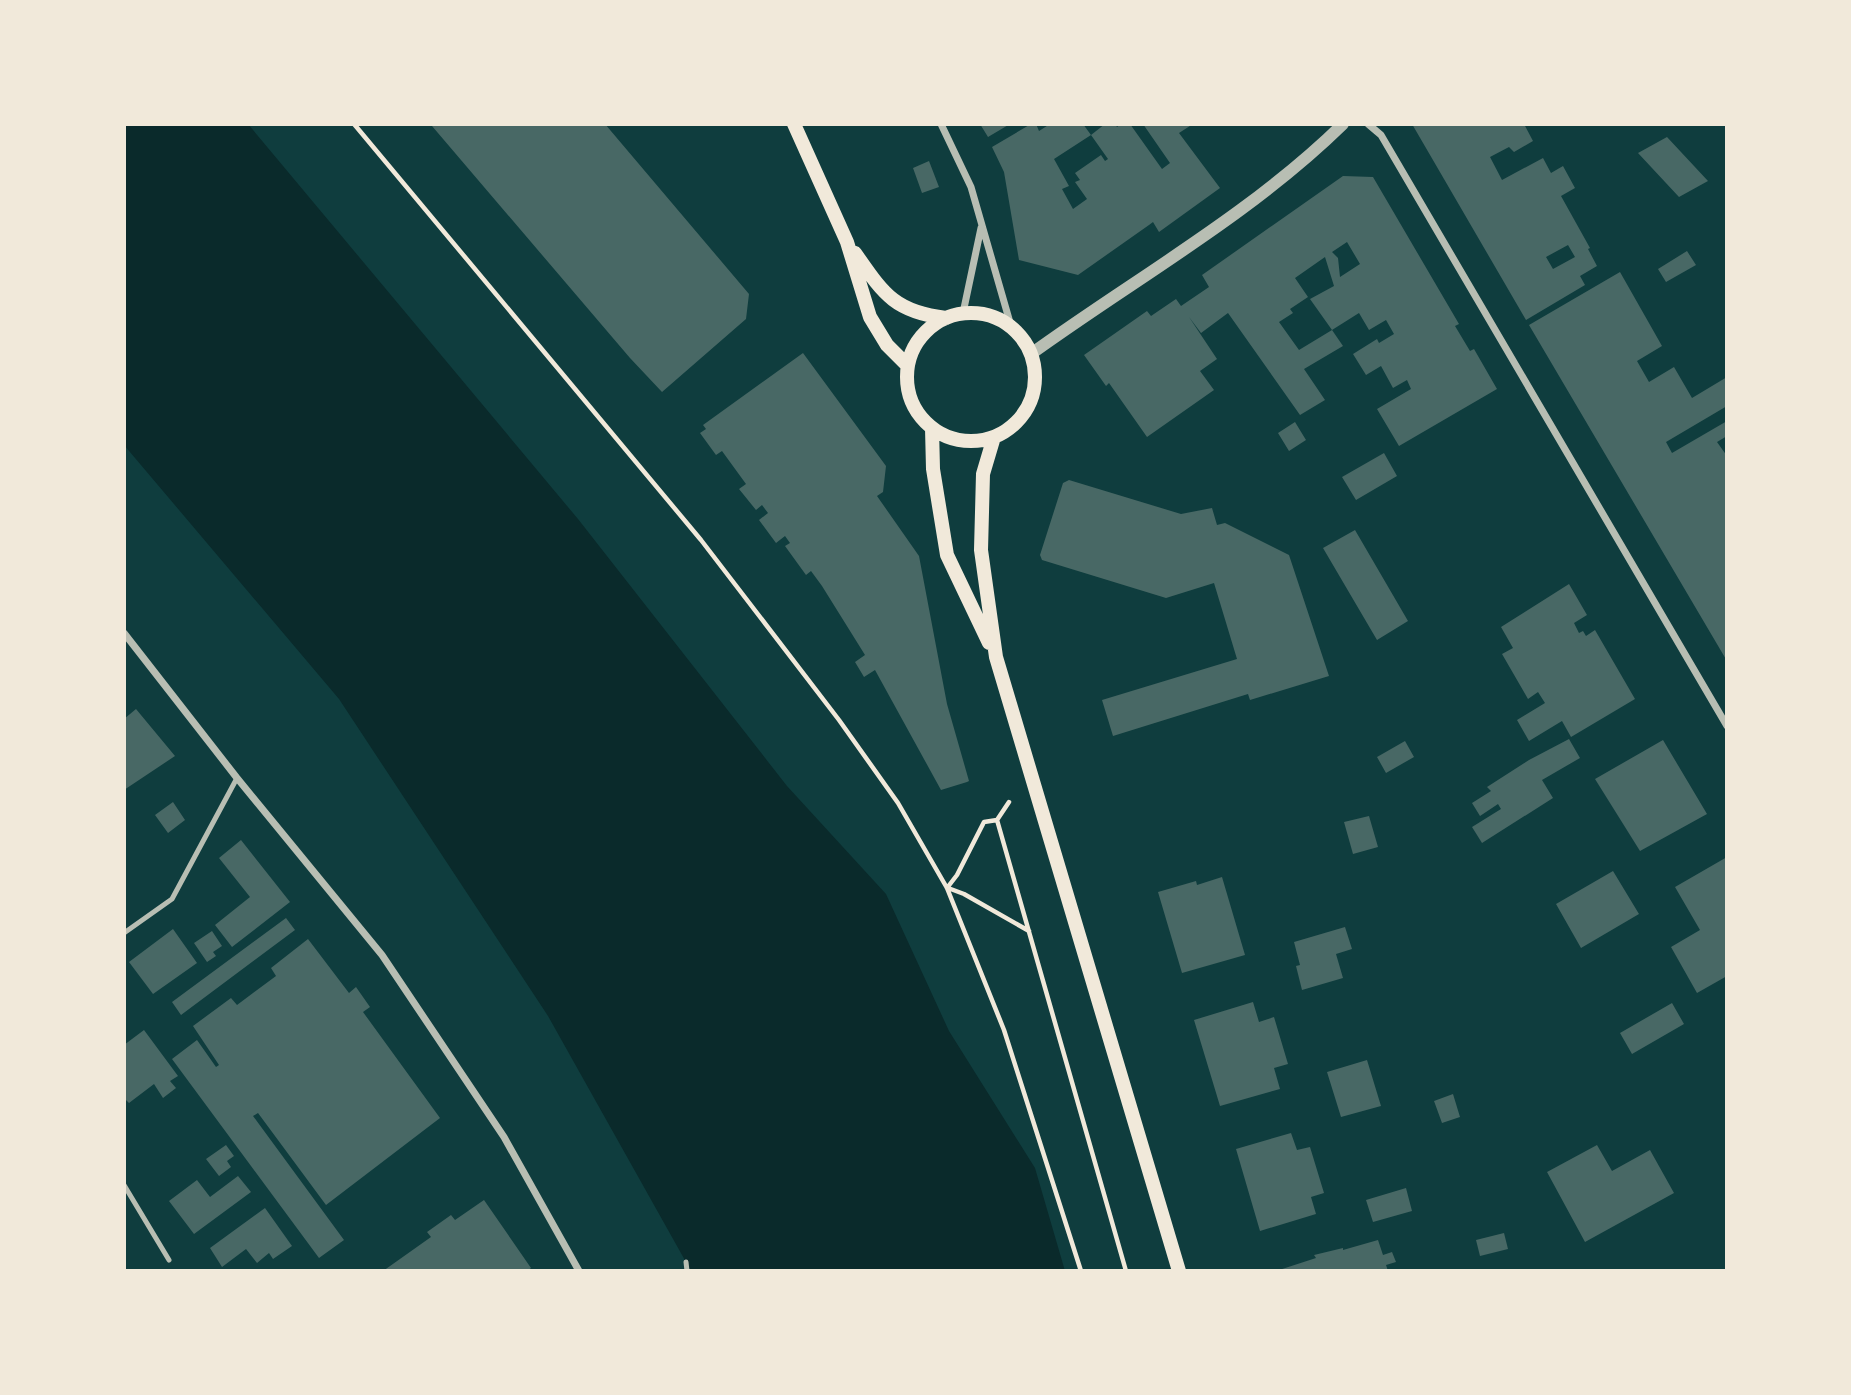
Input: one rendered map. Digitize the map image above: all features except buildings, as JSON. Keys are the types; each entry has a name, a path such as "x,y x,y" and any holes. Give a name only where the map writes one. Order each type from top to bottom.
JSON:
{"main road":[{"path":"794,124 847,242 870,317 887,345 908,366"},
{"path":"847,242 883,293 922,315 946,318"},
{"path":"963,313 988,316 1011,326 1023,339 1031,354 1035,374 1033,394 1025,412 1011,427 994,437 973,441 951,438 932,428 911,401 908,366 920,337 946,318 963,313"},
{"path":"932,428 933,469 947,555 996,657"},
{"path":"994,437 983,474 981,550 996,657 1179,1271"}],"street":[{"path":"941,124 971,187 1011,326"},
{"path":"1031,354 1250,205 1306,161 1343,124"},
{"path":"1368,124 1381,135 1388,146 1727,726"},
{"path":"963,313 981,227"},
{"path":"124,633 237,778 382,956 503,1138 579,1271"}],"lane":[{"path":"124,933 172,899 237,778"},
{"path":"124,1185 169,1260"},
{"path":"686,1262 687,1271"}],"path":[{"path":"354,124 701,540 891,792 947,888 1004,1030 1081,1271"},
{"path":"947,888 957,875 984,822 997,820 1030,772"},
{"path":"997,820 1126,1271"},
{"path":"947,888 964,894 1029,931"}],"water":[{"path":"124,124 248,124 578,519 787,786 886,894 949,1031 1035,1168 1065,1271 691,1271 548,1016 339,699 124,445"}]}
